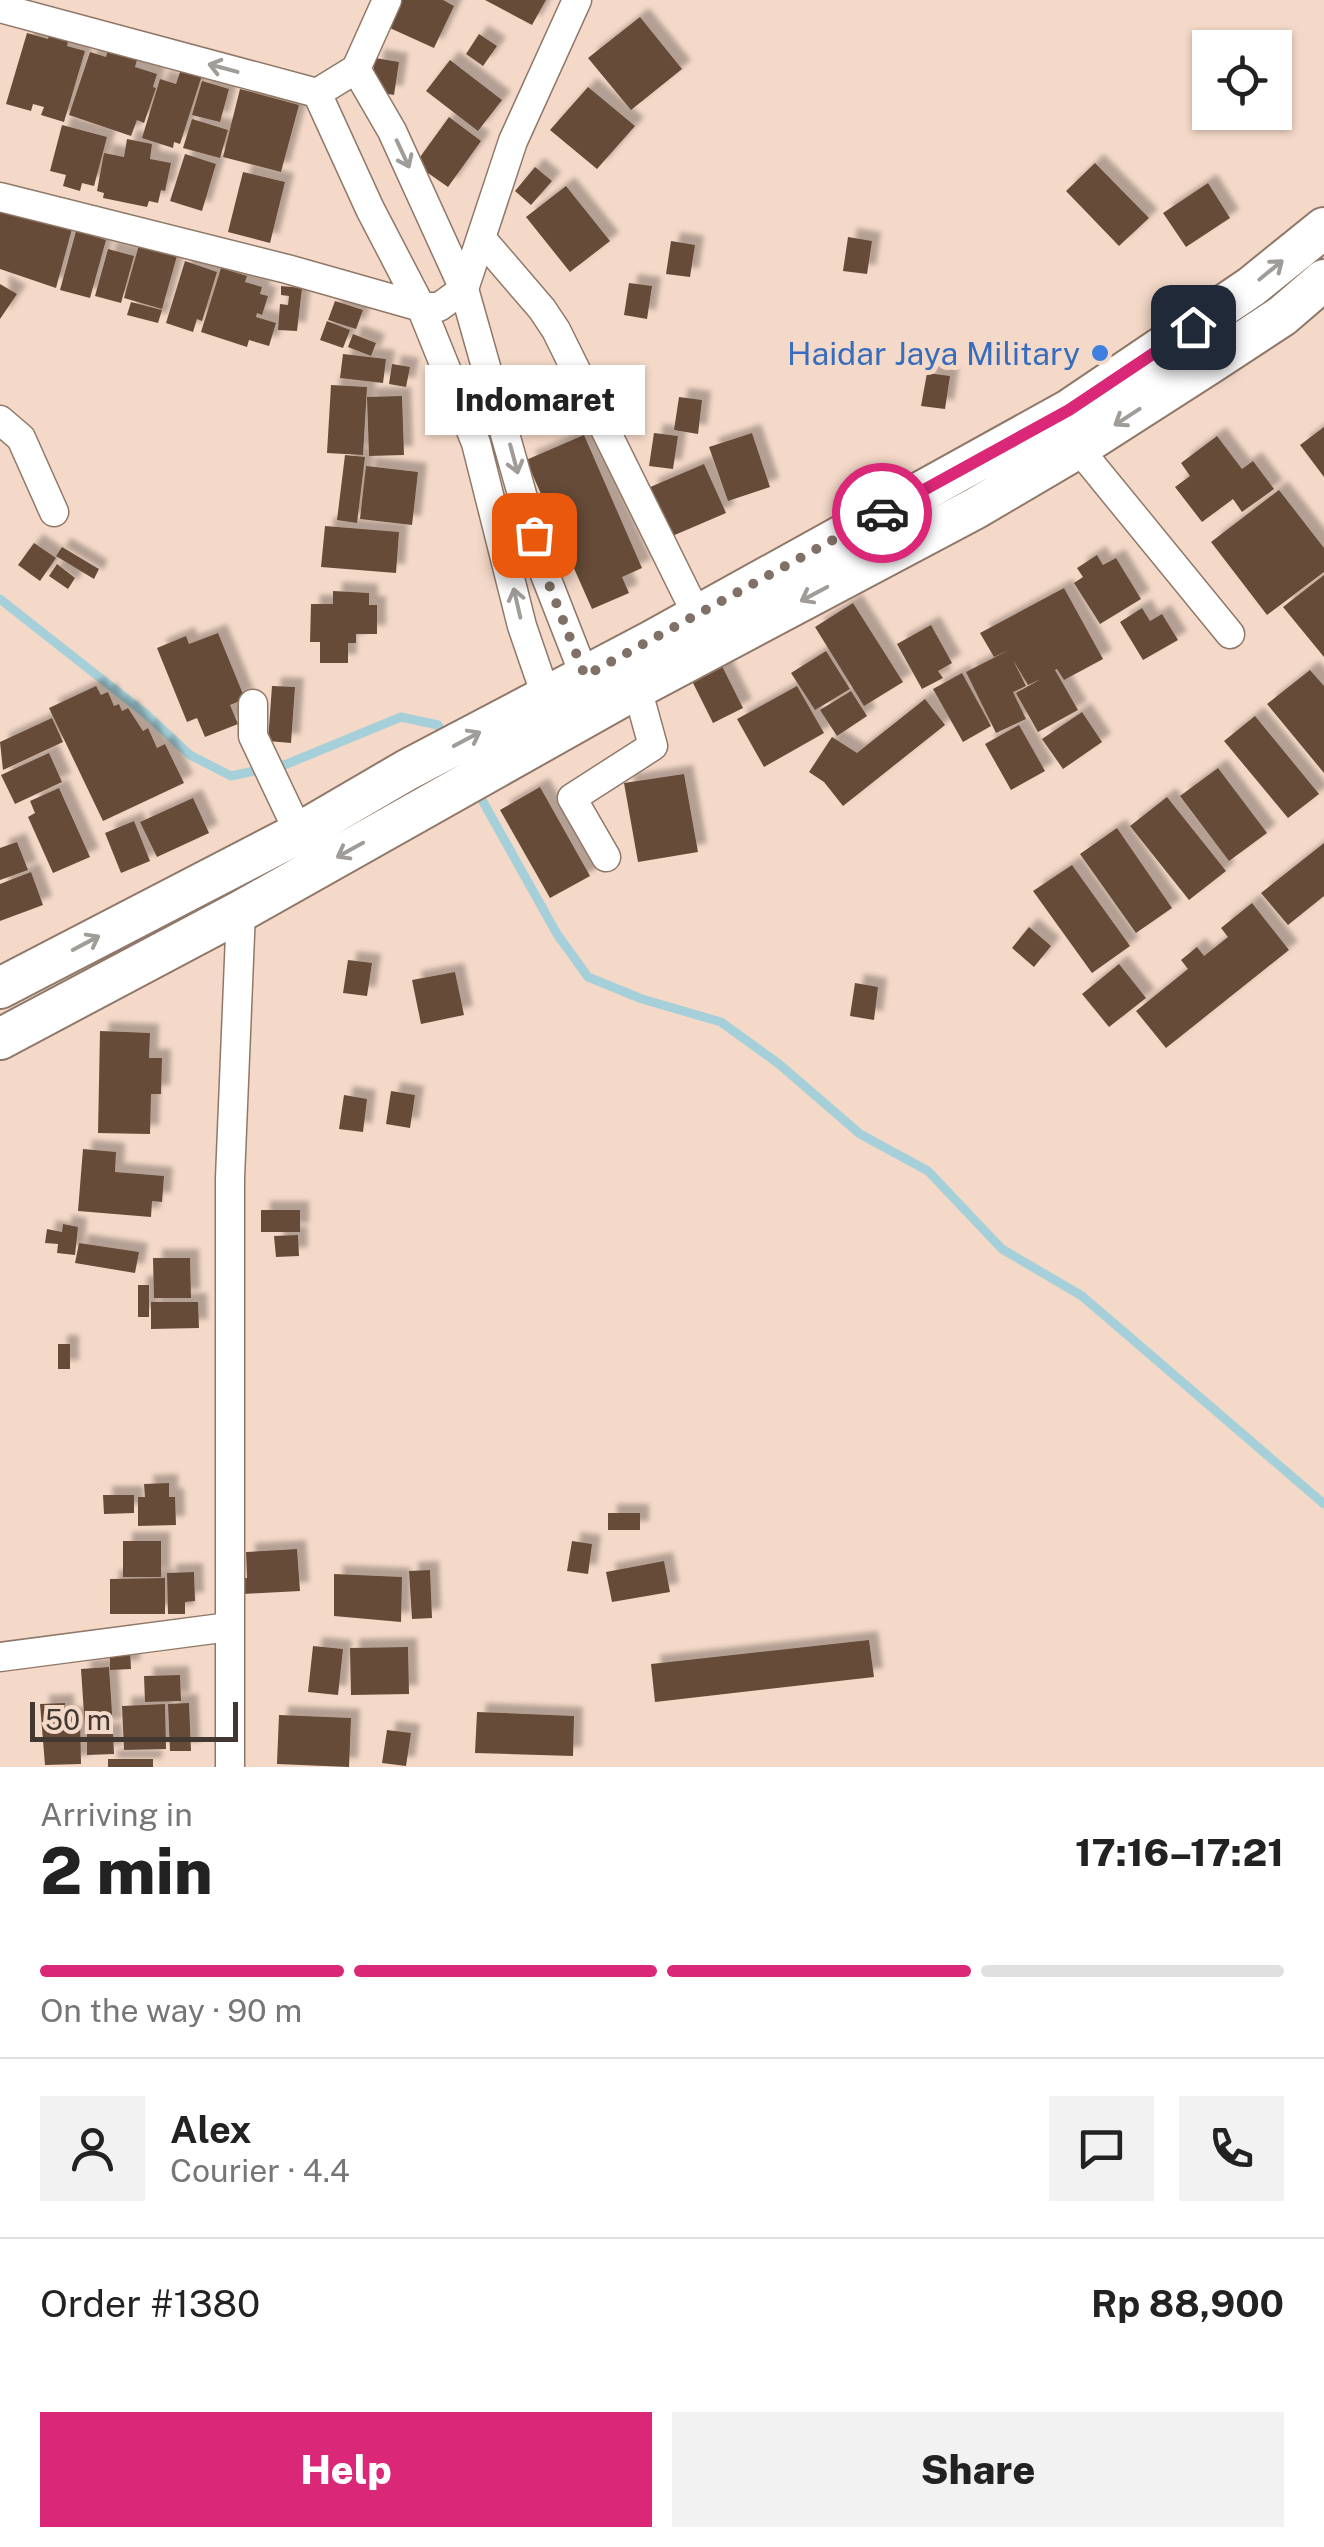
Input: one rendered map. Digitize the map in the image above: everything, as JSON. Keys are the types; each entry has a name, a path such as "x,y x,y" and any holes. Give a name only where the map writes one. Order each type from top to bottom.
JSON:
{"highway":[{"path":"0,1039 435,803 585,676 1069,410 1251,287 1324,228"},
{"path":"0,988 299,833 407,770 537,716 637,688 976,508 1078,448 1282,316 1324,280"}],"street":[{"path":"0,8 317,93 356,69 388,0"},
{"path":"0,197 421,307 439,307 464,289 514,141 577,0"},
{"path":"356,69 392,131 464,289 544,572 585,676"},
{"path":"317,93 370,209 421,307 476,443 522,626 537,716"},
{"path":"481,238 542,308 556,330 697,615"},
{"path":"0,420 21,438 54,512"},
{"path":"1078,448 1230,634"},
{"path":"606,857 572,798 654,746 637,688"},
{"path":"253,704 253,736 299,833"},
{"path":"230,1767 230,1178 241,911"},
{"path":"0,1657 229,1628"}],"building":[{"path":"393,0 443,0 454,6 434,48 381,24"},
{"path":"485,0 546,0 532,25"},
{"path":"640,17 682,69 631,110 588,58"},
{"path":"50,32 69,37 67,46 85,51 64,122 41,115 44,107 33,104 31,111 6,104 27,33 48,39"},
{"path":"479,34 497,46 483,66 466,54"},
{"path":"108,50 137,60 135,67 157,74 144,123 137,120 131,136 69,115 90,52 106,57"},
{"path":"375,58 399,62 394,95 371,91"},
{"path":"450,60 502,100 478,131 426,91"},
{"path":"182,66 203,72 180,144 174,142 173,148 142,138 160,79 176,84"},
{"path":"202,81 229,89 220,122 192,115"},
{"path":"588,87 635,126 597,169 550,130"},
{"path":"240,89 299,105 281,172 223,157"},
{"path":"449,117 481,141 448,187 415,164"},
{"path":"192,119 228,130 220,158 183,148"},
{"path":"62,125 107,137 94,186 82,183 80,191 63,186 66,175 50,171"},
{"path":"127,139 152,144 150,159 171,163 158,203 149,201 147,207 103,198 104,193 97,191 104,153 124,157"},
{"path":"185,154 216,164 202,211 170,201"},
{"path":"1095,163 1149,218 1119,246 1066,191"},
{"path":"535,167 552,181 531,205 515,191"},
{"path":"243,172 285,182 270,243 228,232"},
{"path":"1208,183 1230,218 1186,247 1163,213"},
{"path":"566,186 610,241 570,272 526,217"},
{"path":"0,208 72,229 56,288 0,269"},
{"path":"76,231 106,240 90,298 60,290"},
{"path":"848,237 872,241 867,274 843,271"},
{"path":"671,241 695,245 690,277 666,274"},
{"path":"139,245 177,256 162,309 124,298"},
{"path":"108,249 134,256 121,303 95,296"},
{"path":"185,261 217,272 202,321 197,319 193,332 166,323"},
{"path":"221,268 247,276 245,282 262,287 260,294 268,296 262,315 257,313 256,317 276,323 269,346 249,340 247,347 201,332"},
{"path":"629,283 652,286 647,319 624,315"},
{"path":"0,284 17,294 0,319"},
{"path":"281,286 302,288 297,331 278,330 280,304 288,305 289,296 281,295"},
{"path":"335,301 363,310 356,329 328,320"},
{"path":"131,302 162,310 158,323 127,315"},
{"path":"327,321 350,330 343,348 320,340"},
{"path":"353,334 376,343 371,356 348,347"},
{"path":"343,354 386,359 383,383 340,378"},
{"path":"392,364 410,367 406,387 389,384"},
{"path":"927,373 950,376 945,409 921,406"},
{"path":"331,385 367,387 363,455 327,453"},
{"path":"552,390 565,419 539,430 526,401"},
{"path":"402,396 404,455 369,456 367,397"},
{"path":"679,397 702,400 698,434 674,430"},
{"path":"1324,427 1324,477 1300,445"},
{"path":"654,433 678,436 673,469 649,466"},
{"path":"752,433 770,487 728,501 709,447"},
{"path":"584,435 642,568 622,577 629,593 592,609 526,460"},
{"path":"1217,436 1242,469 1253,461 1274,489 1242,512 1233,499 1202,522 1175,487 1190,476 1181,463"},
{"path":"345,455 365,457 357,523 337,520"},
{"path":"704,464 726,513 670,537 648,488"},
{"path":"366,466 418,472 412,525 360,519"},
{"path":"1279,490 1324,548 1324,572 1267,615 1211,542"},
{"path":"325,526 399,532 396,573 321,567"},
{"path":"34,543 56,558 40,581 18,565"},
{"path":"62,547 99,569 94,579 56,556"},
{"path":"1097,555 1103,565 1116,558 1141,599 1100,624 1074,583 1083,577 1077,568"},
{"path":"57,564 75,578 68,589 49,576"},
{"path":"1324,575 1324,657 1283,607"},
{"path":"1064,588 1103,659 1064,680 1055,670 1078,710 1038,732 1016,693 1041,679 1028,685 1013,660 1026,686 1013,692 1026,719 996,733 966,672 1009,650 994,657 980,633"},
{"path":"333,591 369,593 369,605 377,605 377,634 356,634 356,643 348,643 348,663 320,663 320,642 310,642 311,604 333,604"},
{"path":"853,603 903,682 864,706 815,627"},
{"path":"1142,608 1150,621 1162,614 1178,640 1143,660 1120,622"},
{"path":"931,625 952,663 938,671 943,678 922,689 897,644"},
{"path":"218,633 245,699 230,705 238,724 205,737 197,718 187,722 157,648 186,636 189,644"},
{"path":"826,651 850,689 815,710 791,673"},
{"path":"720,662 743,708 713,723 690,677"},
{"path":"1310,670 1324,686 1324,773 1267,704"},
{"path":"962,673 991,726 963,742 933,689"},
{"path":"96,686 101,695 108,692 114,706 119,704 122,711 128,708 143,731 148,728 157,748 165,744 184,783 103,821 49,708"},
{"path":"272,686 295,687 291,743 268,741"},
{"path":"797,686 824,733 764,767 737,719"},
{"path":"851,691 867,716 837,736 820,710"},
{"path":"925,699 945,725 843,806 824,782 809,772 832,737 857,753"},
{"path":"1082,712 1102,742 1063,769 1042,739"},
{"path":"1255,716 1319,794 1288,818 1224,741"},
{"path":"52,718 63,742 3,770 0,742"},
{"path":"1019,725 1045,771 1011,790 985,744"},
{"path":"49,753 62,782 15,804 1,775"},
{"path":"1218,768 1267,833 1229,861 1180,796"},
{"path":"684,774 698,852 638,862 624,783"},
{"path":"540,787 590,876 550,898 500,810"},
{"path":"59,788 90,857 53,873 28,817 35,813 30,801"},
{"path":"1167,797 1226,871 1189,900 1130,826"},
{"path":"193,798 209,833 157,857 140,822"},
{"path":"134,821 150,861 121,873 105,833"},
{"path":"1117,828 1172,908 1136,933 1080,854"},
{"path":"17,842 28,870 0,880 0,848"},
{"path":"1324,843 1324,896 1288,925 1261,893"},
{"path":"1072,865 1130,946 1092,973 1033,891"},
{"path":"31,872 43,905 0,921 0,884"},
{"path":"1252,903 1289,950 1166,1048 1136,1011 1188,969 1181,960 1197,947 1204,956 1228,937 1221,928"},
{"path":"1029,927 1051,946 1034,967 1012,948"},
{"path":"348,960 372,963 367,996 343,993"},
{"path":"1119,964 1146,998 1109,1027 1082,994"},
{"path":"455,972 464,1015 421,1024 412,980"},
{"path":"855,983 878,987 874,1020 850,1016"},
{"path":"100,1031 150,1033 149,1058 162,1058 161,1094 151,1094 150,1134 98,1133"},
{"path":"391,1091 415,1095 410,1128 386,1124"},
{"path":"344,1095 367,1099 363,1132 339,1129"},
{"path":"83,1149 116,1152 115,1172 164,1176 162,1202 152,1201 151,1217 78,1211"},
{"path":"261,1210 300,1210 300,1232 261,1232"},
{"path":"63,1224 78,1227 75,1255 57,1253 58,1244 45,1243 47,1229 62,1232"},
{"path":"298,1235 299,1256 276,1257 274,1236"},
{"path":"79,1243 139,1252 135,1273 75,1263"},
{"path":"153,1258 190,1258 191,1298 154,1298"},
{"path":"138,1285 149,1285 149,1317 138,1317"},
{"path":"151,1302 198,1302 199,1328 151,1329"},
{"path":"58,1344 70,1344 70,1369 58,1369"},
{"path":"169,1483 169,1497 175,1497 176,1525 138,1526 138,1497 145,1497 144,1484"},
{"path":"103,1495 134,1495 134,1513 104,1514"},
{"path":"608,1513 640,1513 640,1530 608,1530"},
{"path":"123,1541 161,1541 161,1577 123,1577"},
{"path":"572,1541 592,1544 588,1574 567,1571"},
{"path":"297,1549 300,1591 243,1594 246,1552"},
{"path":"664,1561 670,1592 612,1602 606,1572"},
{"path":"430,1570 432,1618 412,1619 409,1571"},
{"path":"194,1572 195,1601 185,1602 185,1614 168,1614 167,1573"},
{"path":"334,1574 402,1577 401,1622 334,1616"},
{"path":"165,1578 165,1614 110,1614 110,1579"},
{"path":"869,1640 874,1677 655,1702 651,1664"},
{"path":"313,1646 343,1649 338,1695 308,1692"},
{"path":"408,1647 409,1694 351,1695 350,1648"},
{"path":"110,1651 130,1651 131,1669 110,1670"},
{"path":"109,1667 113,1728 85,1729 81,1669"},
{"path":"180,1675 181,1701 145,1702 144,1676"},
{"path":"65,1703 65,1716 80,1716 81,1764 45,1765 40,1704"},
{"path":"189,1703 191,1751 170,1751 168,1704"},
{"path":"165,1704 166,1749 124,1750 122,1706"},
{"path":"477,1712 574,1716 573,1756 475,1753"},
{"path":"279,1715 351,1718 349,1767 277,1764"},
{"path":"387,1730 411,1733 406,1766 382,1763"},
{"path":"113,1732 114,1754 87,1755 87,1733"},
{"path":"108,1759 153,1759 153,1767 108,1767"}],"waterway":[{"path":"0,599 146,714 190,755 231,776 287,764 401,717 438,725 446,740"},
{"path":"477,791 557,934 588,977 642,999 721,1022 779,1064 860,1134 928,1171 1002,1249 1082,1296 1324,1504"}],"way so far":[{"path":"534,535 544,572 585,676 882,513"}],"place":[{"name":"Haidar Jaya Military","path":"1100,353"},
{"name":"Indomaret","path":"534,535"}],"route":[{"path":"882,513 1069,410 1193,327"}]}
